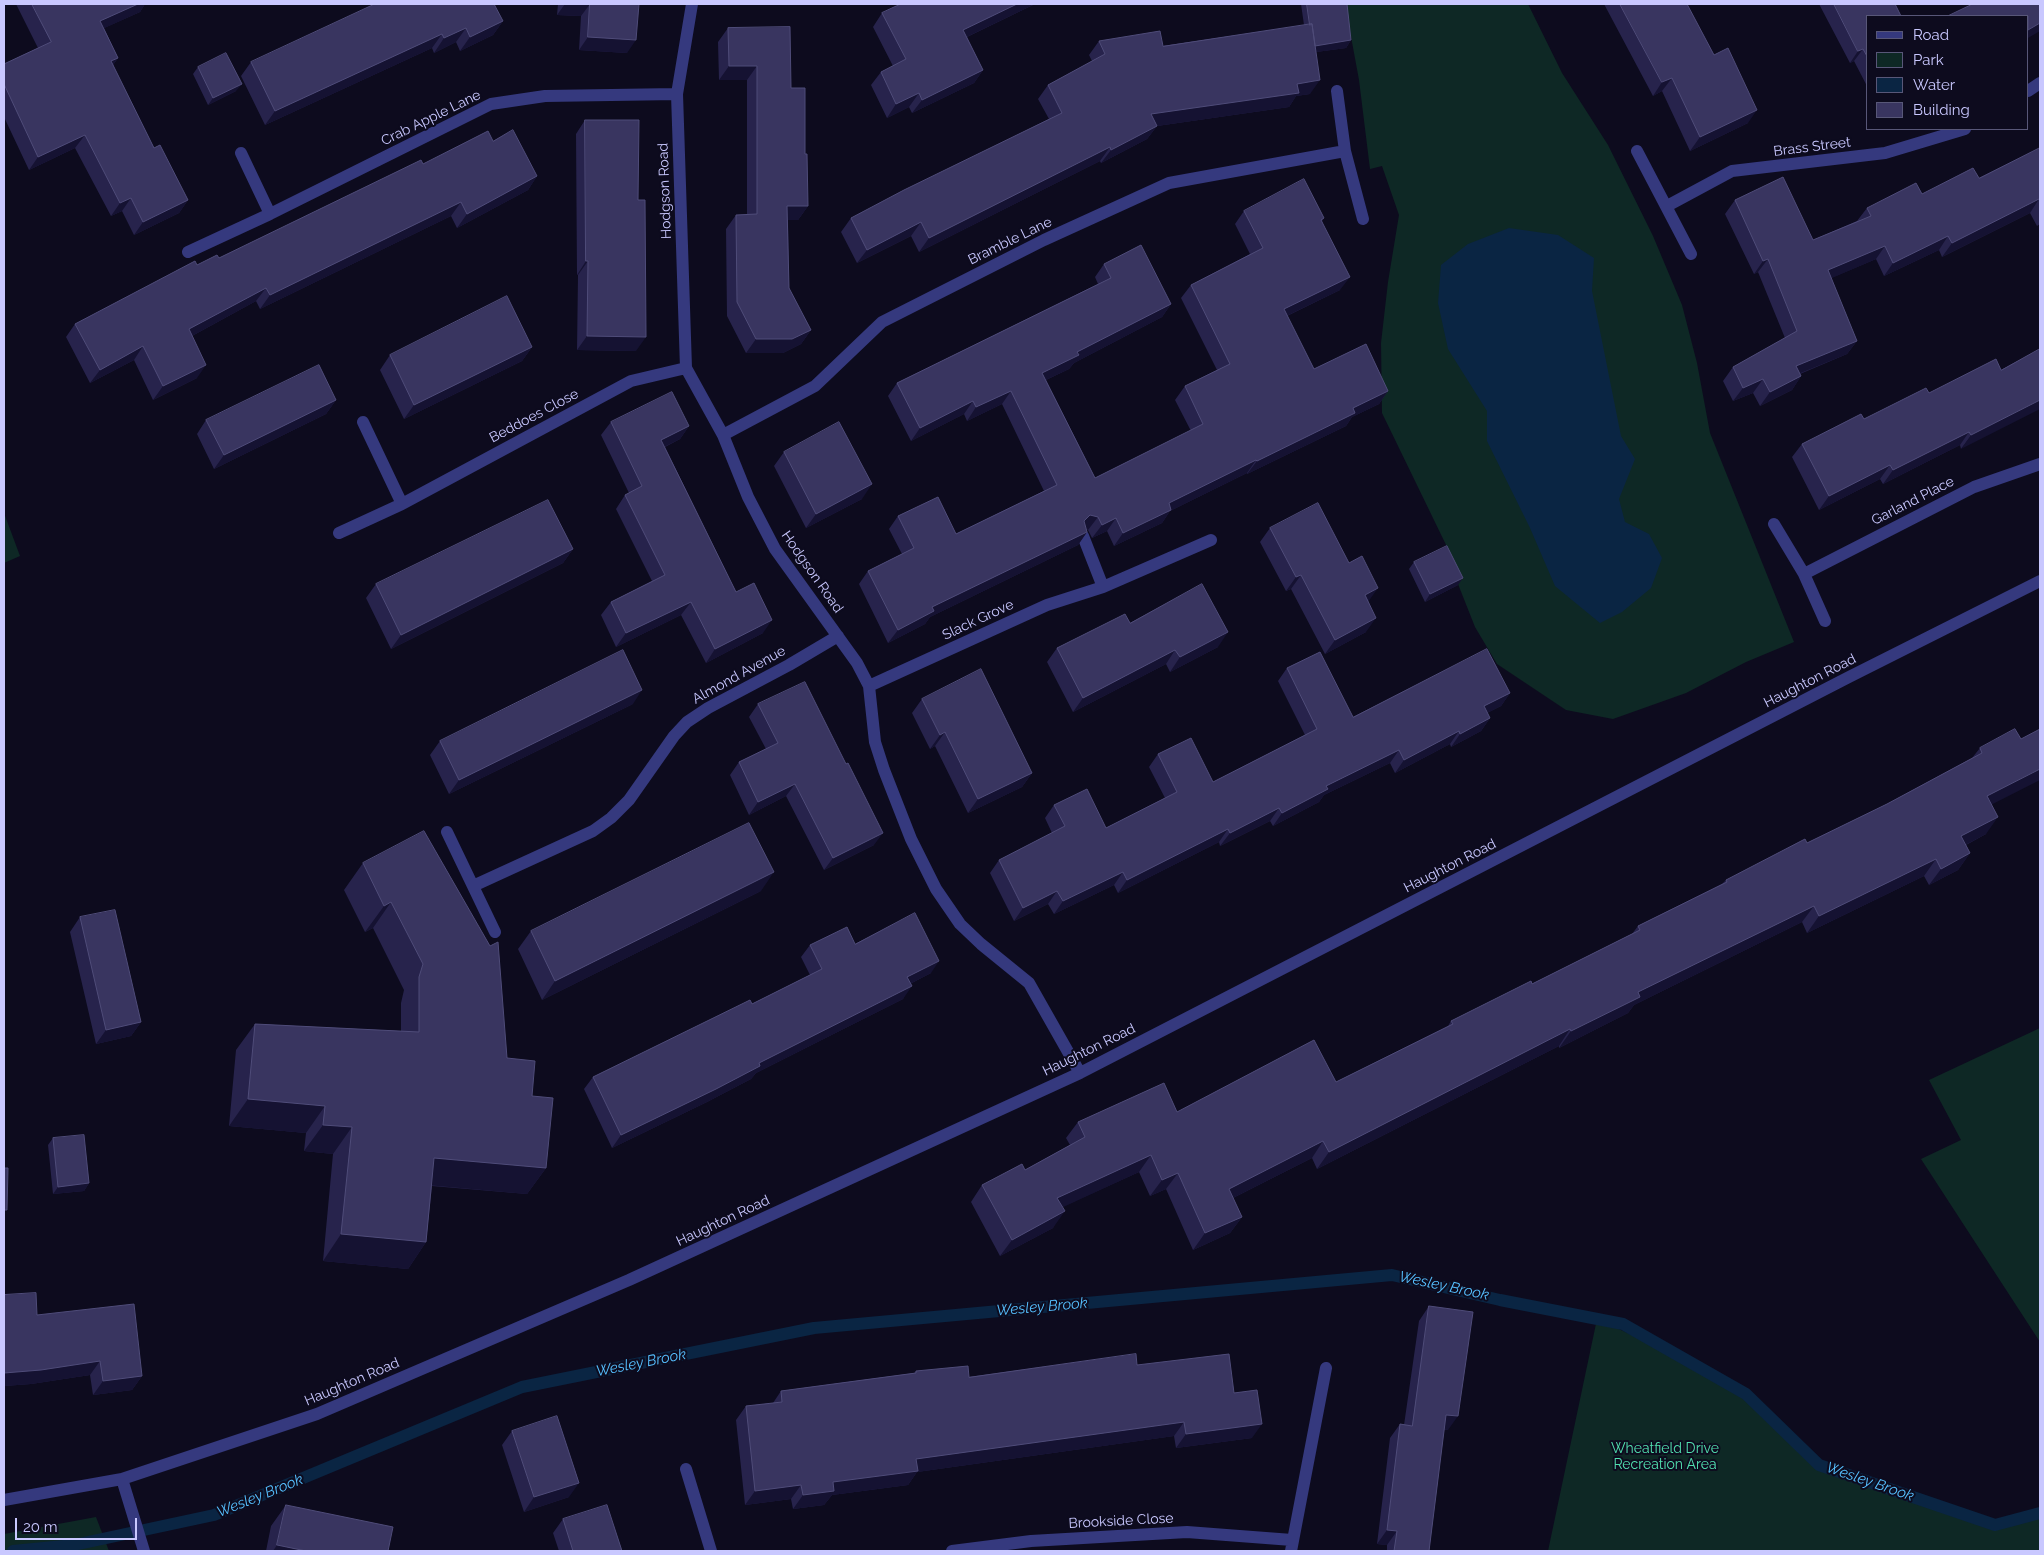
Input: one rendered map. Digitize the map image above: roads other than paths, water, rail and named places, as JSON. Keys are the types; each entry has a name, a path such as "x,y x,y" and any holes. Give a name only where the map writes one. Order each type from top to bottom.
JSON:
{"street":[{"name":"Hodgson Road","path":"692,4 677,94 686,368 723,434 748,497 775,548 857,663 869,686 875,742 884,770 911,839 936,889 960,924 981,944 1029,983 1080,1073"},
{"path":"2029,90 2040,83"},
{"path":"1337,91 1345,152 1363,219"},
{"name":"Crab Apple Lane","path":"188,252 270,214 491,104 545,96 677,94"},
{"name":"Brass Street","path":"1667,206 1732,171 1885,153 1962,130"},
{"path":"1637,151 1692,254"},
{"name":"Bramble Lane","path":"723,434 815,386 882,322 1044,240 1169,182 1345,152"},
{"path":"241,153 270,214"},
{"name":"Beddoes Close","path":"338,533 402,504 631,381 686,368"},
{"path":"363,422 402,504"},
{"name":"Garland Place","path":"1804,574 1974,487 2040,464"},
{"path":"1774,524 1804,574 1825,621"},
{"path":"1083,536 1103,587"},
{"name":"Slack Grove","path":"869,686 1047,605 1103,587 1212,540"},
{"name":"Haughton Road","path":"4,1500 122,1479 336,1406 629,1280 1080,1073 1849,677 2040,581"},
{"name":"Almond Avenue","path":"473,886 593,831 629,800 674,736 687,722 708,708 789,665 838,636"},
{"path":"448,832 495,932"},
{"name":"Brookside Close","path":"952,1551 1031,1541 1187,1532 1292,1545 1326,1368"},
{"path":"686,1469 711,1551"},
{"path":"122,1479 144,1551"}],"water":[{"path":"1509,228 1558,235 1594,258 1592,291 1621,436 1635,459 1619,499 1625,522 1649,534 1662,558 1651,588 1622,612 1600,623 1555,586 1530,528 1487,441 1487,411 1448,349 1438,303 1441,265 1468,244"}],"waterway":[{"name":"Wesley Brook","path":"13,1551 74,1545 214,1515 522,1387 814,1328 1392,1275 1500,1300 1623,1324 1746,1394 1819,1465 1995,1525 2040,1513"}],"park label":[{"name":"Wheatfield Drive Recreation Area","path":"1665,1458"}]}
